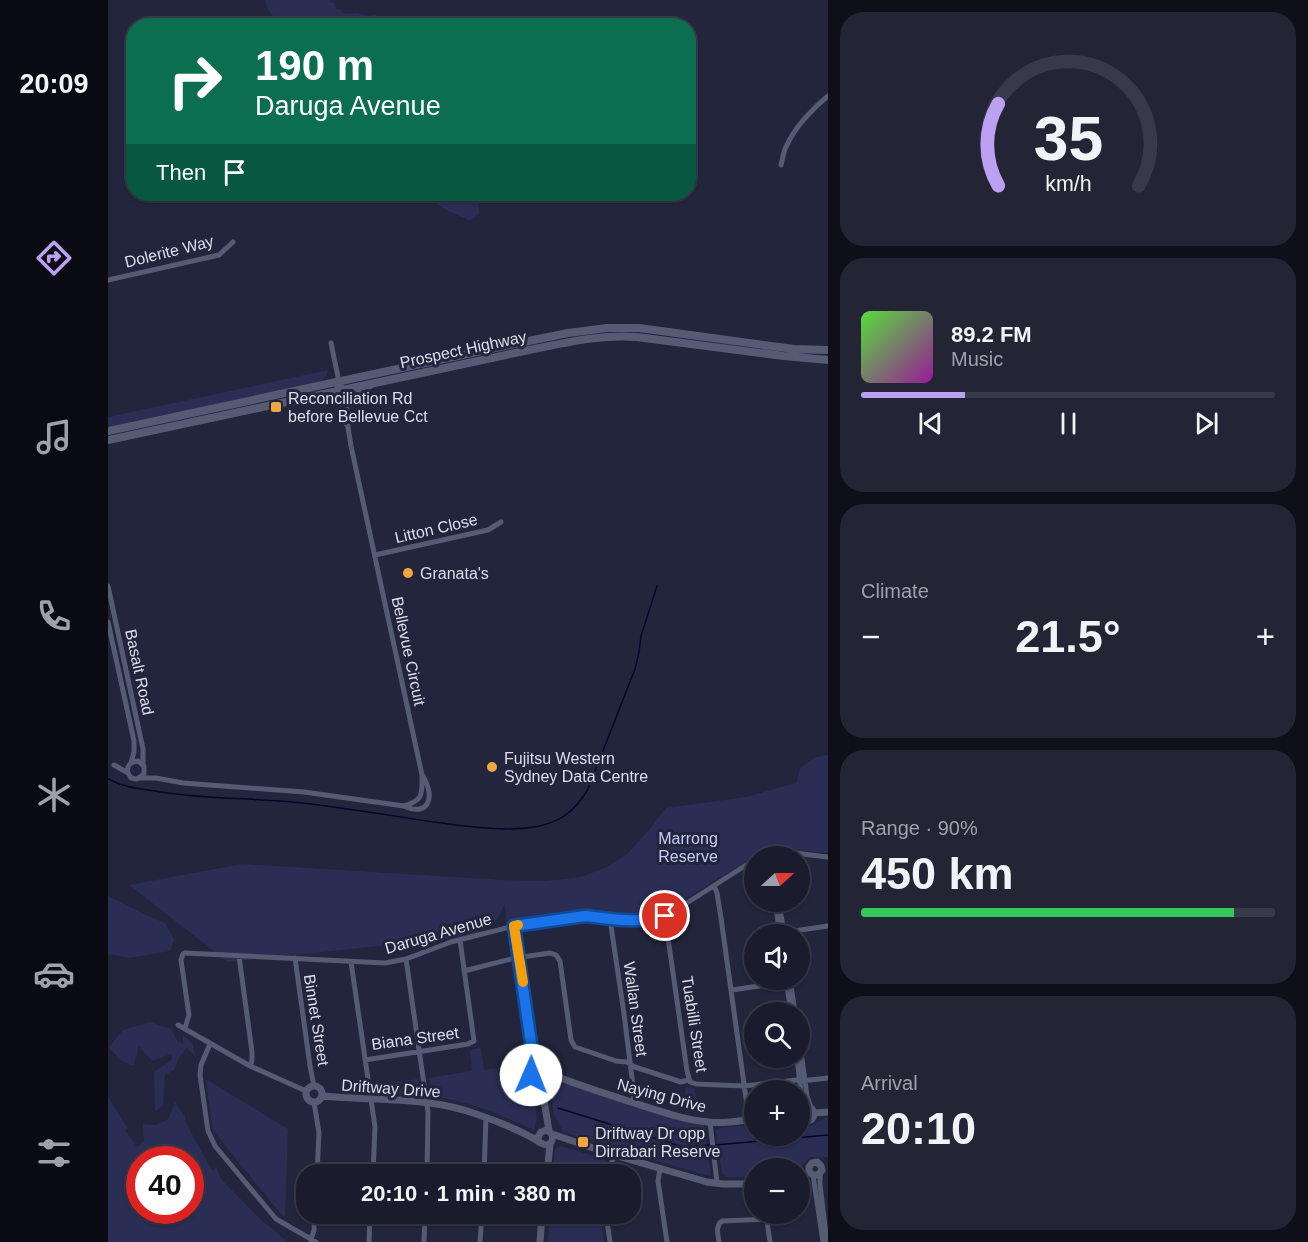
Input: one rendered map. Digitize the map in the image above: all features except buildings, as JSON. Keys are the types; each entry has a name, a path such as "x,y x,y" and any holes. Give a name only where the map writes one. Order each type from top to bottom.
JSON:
{"main road":[{"name":"Prospect Highway","path":"108,440 339,388 536,339 607,328 639,328 794,349 828,350"},
{"name":"Prospect Highway","path":"108,431 378,382 580,339 620,336 784,357 828,360"}],"street":[{"path":"781,165 785,149 791,138 817,105 828,96"},
{"name":"Dolerite Way","path":"108,280 219,255 233,242"},
{"path":"331,342 339,388"},
{"path":"347,410 348,402 352,397 378,382"},
{"name":"Bellevue Circuit","path":"140,778 304,792 404,806 416,802 421,796 422,775 348,427 347,410 339,388"},
{"name":"Bellevue Circuit","path":"339,388 342,418 348,427"},
{"name":"Litton Close","path":"375,555 488,530 501,522"},
{"name":"Basalt Road","path":"108,586 143,749 143,765"},
{"name":"Basalt Road","path":"108,622 134,741 134,752 130,764"},
{"path":"111,765 130,764 136,761 156,778"},
{"path":"128,773 130,764"},
{"path":"111,765 128,773 132,778 140,778 144,774 143,765"},
{"path":"810,856 828,857"},
{"name":"Daruga Avenue","path":"185,1028 189,1015 182,960 183,954 189,952 385,963 406,959 460,940 516,925 578,917 646,921 665,916 744,866"},
{"path":"714,886 732,990 744,1086"},
{"name":"Tuabilli Street","path":"665,916 688,1080 696,1084 744,1086"},
{"name":"Wallan Street","path":"610,919 624,1014 634,1094 633,1102"},
{"path":"516,925 539,1071 545,1076 541,1083 545,1164"},
{"path":"810,929 828,926"},
{"name":"Biana Street","path":"365,1060 468,1044 474,1041 460,940"},
{"path":"464,971 521,957 550,953 556,955 560,961 572,1044 578,1049 630,1063 635,1067 681,1082 688,1080"},
{"path":"239,956 252,1052 250,1066"},
{"name":"Binnet Street","path":"294,958 314,1086"},
{"path":"406,959 427,1103 429,1124 427,1164"},
{"path":"351,962 375,1134 374,1164"},
{"path":"732,990 744,988"},
{"path":"178,1025 250,1066 306,1091"},
{"path":"210,1044 201,1065 200,1075 206,1123 215,1146 276,1219 314,1241"},
{"path":"800,1068 803,1080"},
{"path":"802,1068 803,1080"},
{"path":"539,1071 531,1075 531,1079 541,1083"},
{"name":"Naying Drive","path":"539,1071 670,1114 710,1122 744,1121"},
{"name":"Tuabilli Street","path":"803,1080 828,1078"},
{"name":"Naying Drive","path":"541,1083 563,1080"},
{"path":"306,1091 314,1086 321,1090 322,1096 314,1102"},
{"path":"306,1091 307,1099 314,1102"},
{"name":"Driftway Drive","path":"322,1096 454,1107 478,1114 525,1134 576,1143 707,1182 744,1184"},
{"path":"314,1102 319,1133 317,1164"},
{"path":"810,1112 828,1112"},
{"path":"484,1164 486,1118"},
{"path":"710,1122 717,1183"},
{"path":"611,1164 614,1155"},
{"path":"660,1168 658,1180 667,1242"},
{"path":"818,1170 825,1242"},
{"path":"719,1242 718,1224 722,1221 744,1218"},
{"path":"314,1224 314,1241"},
{"path":"369,1242 370,1224"},
{"path":"424,1242 425,1224"},
{"path":"480,1242 481,1224"},
{"path":"542,1242 543,1224"},
{"path":"607,1224 610,1242"},
{"path":"768,1224 770,1242"}],"green space":[{"path":"266,0 330,0 336,9 345,14 375,15 378,18 275,18 266,5"},
{"path":"433,201 478,201 479,214 470,221"},
{"path":"328,370 320,382 108,427 108,417"},
{"name":"Marrong Reserve","path":"828,755 828,853 810,852 810,846 744,846 744,863 655,916 638,918 590,913 506,924 505,904 496,921 473,936 228,962 129,885 242,864 502,880 547,881 581,877 607,867 627,854 666,808 746,797 796,783 800,768 816,757"},
{"path":"108,896 165,923 174,939 170,951 130,958 108,954"},
{"path":"150,1022 171,1029 178,1042 183,1043 183,1036 192,1043 196,1058 187,1047 174,1070 165,1075 163,1106 155,1111 154,1072 172,1059 171,1054 152,1061 139,1046 133,1066 120,1060 109,1047 123,1030"},
{"path":"481,1048 484,1070 523,1065 526,1081 533,1089 537,1118 534,1130 493,1112 436,1096 432,1091 429,1078 472,1071 470,1050"},
{"path":"206,1079 288,1129 285,1217 215,1133 212,1126"},
{"path":"418,1079 420,1092 417,1095 379,1093 374,1085"},
{"path":"557,1084 569,1084 672,1118 704,1125 711,1176 563,1132 554,1114 551,1092"},
{"path":"685,1087 695,1089 698,1113 687,1111"},
{"path":"108,1097 136,1146 126,1146 126,1224 204,1224 204,1156 214,1171 216,1167 221,1179 263,1222 288,1242 108,1242"},
{"path":"175,1102 185,1117 199,1146 138,1146 144,1141 143,1124 156,1125 168,1119"},
{"path":"828,1117 828,1157 744,1158 744,1177 726,1177 722,1174 716,1131 719,1128 744,1126 744,1146 810,1146 810,1126"},
{"path":"560,1146 604,1159 606,1164 553,1164 555,1149"},
{"path":"549,1224 601,1224 604,1242 548,1242"}],"waterway":[{"path":"108,779 134,788 178,794 293,802 471,827 522,828 552,822 572,810 588,789 635,669 641,636 657,586"},
{"path":"558,1108 683,1147 710,1145"},
{"path":"715,1145 828,1135"}],"slow traffic":[{"path":"518,925 514,926 523,982"}],"place":[{"name":"Reconciliation Rd before Bellevue Cct","path":"276,407"},
{"name":"Granata's","path":"408,573"},
{"name":"Fujitsu Western Sydney Data Centre","path":"492,767"},
{"name":"Driftway Dr opp Dirrabari Reserve","path":"583,1142"}],"route":[{"path":"531,1075 534,1071 533,1057 514,926 586,916 636,921 654,920 665,916"}]}
